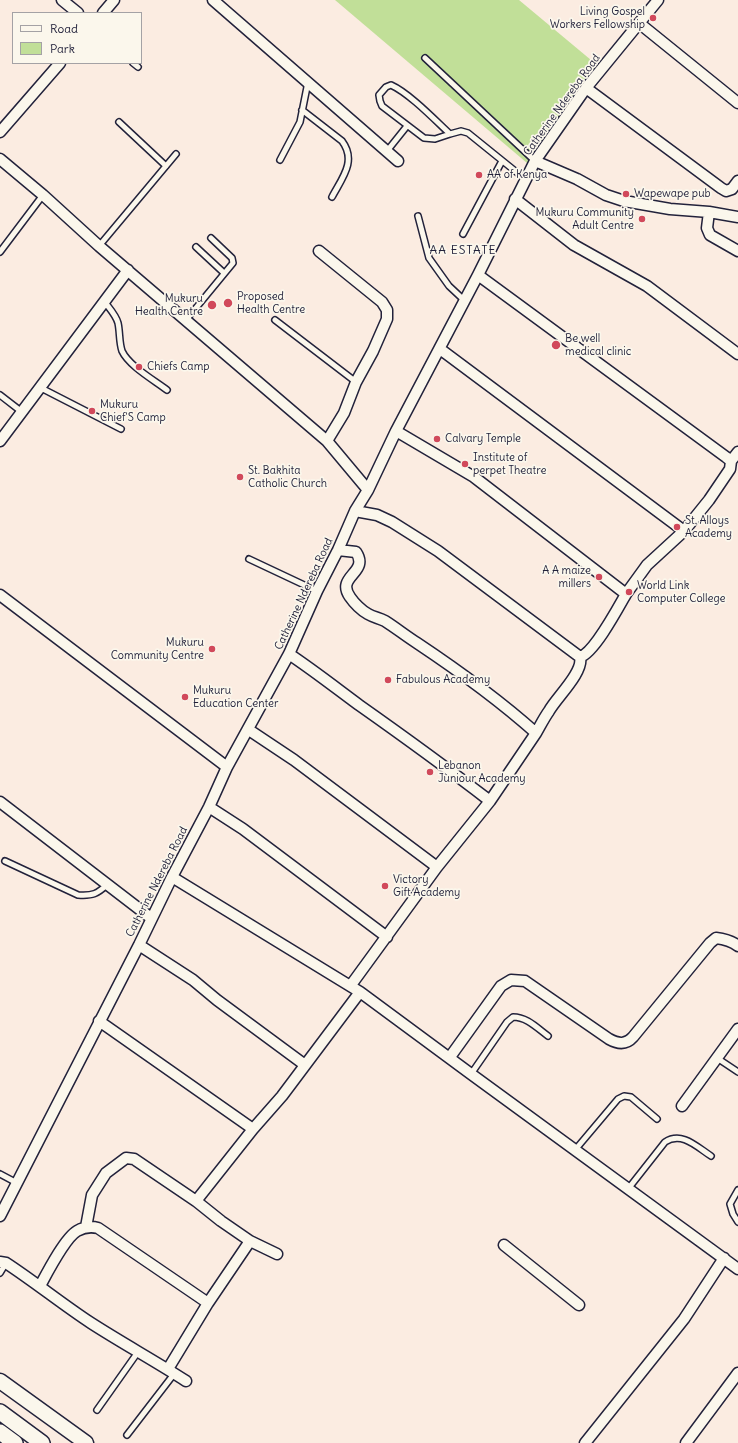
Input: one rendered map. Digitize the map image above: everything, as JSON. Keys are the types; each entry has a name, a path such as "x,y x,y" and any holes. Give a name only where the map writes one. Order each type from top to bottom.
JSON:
{"main road":[{"path":"0,1380 86,1443"},
{"path":"0,1412 42,1443"},
{"path":"0,1432 15,1443"}],"street":[{"path":"62,0 77,12"},
{"path":"104,12 114,0"},
{"path":"212,0 398,161"},
{"name":"Catherine Ndereba Road","path":"0,1216 228,767 289,654 355,511 368,490 396,431 465,301 535,161 586,88 658,0"},
{"path":"639,23 738,103"},
{"path":"0,132 59,64"},
{"path":"586,88 721,188 726,191 730,190 738,181"},
{"path":"0,159 328,442 368,490"},
{"path":"535,161 577,179 606,196 670,209 709,212 738,217"},
{"path":"516,199 574,245 647,286 738,354"},
{"path":"709,212 707,228 710,235 738,251"},
{"path":"319,251 382,302 387,310 388,319 356,382 344,413 328,442"},
{"path":"0,441 128,270"},
{"path":"478,275 731,461"},
{"path":"440,349 684,531"},
{"path":"396,431 474,477 626,594"},
{"path":"580,657 584,656 592,648 626,594 647,565 684,531 725,477 730,469 731,461 738,452"},
{"path":"355,511 377,515 392,522 438,551 580,657"},
{"path":"338,550 356,552 358,556 359,561 357,568 346,583 345,588 351,598 367,613 383,621 444,661 494,698 536,733"},
{"path":"0,595 228,767"},
{"path":"289,654 402,735 490,801"},
{"path":"351,985 437,867 490,801 536,733 549,710 580,666 580,657"},
{"path":"249,730 326,784 437,867"},
{"path":"0,802 151,918"},
{"path":"209,807 249,833 387,937"},
{"path":"172,877 351,985 738,1269"},
{"path":"450,1057 501,986 511,980 525,981 609,1039 617,1043 624,1043 633,1037 710,943 716,938 723,938 738,946"},
{"path":"139,944 193,980 217,1000 305,1065"},
{"path":"196,1201 253,1129 282,1096 360,992"},
{"path":"99,1021 253,1129"},
{"path":"682,1106 738,1029"},
{"path":"86,1227 92,1195 106,1173 126,1158 134,1159 196,1201 220,1221 250,1241 277,1254"},
{"path":"40,1286 68,1240 76,1231 90,1226 98,1228 208,1303"},
{"path":"171,1371 208,1303 250,1241"},
{"path":"504,1246 579,1306"},
{"path":"585,1443 684,1319 724,1258"},
{"path":"3,1262 40,1286 76,1313 186,1381"},
{"path":"686,1443 738,1374"}],"lane":[{"path":"424,58 535,161"},
{"path":"134,64 138,67"},
{"path":"280,160 297,131 308,82"},
{"path":"450,134 396,87 391,85 386,87 379,95 382,106 424,138 430,140 461,131 468,133 525,180"},
{"path":"302,110 342,141 350,157 347,168 332,197"},
{"path":"119,122 166,166"},
{"path":"387,151 407,126"},
{"path":"99,246 176,154"},
{"path":"463,234 502,161"},
{"path":"0,252 43,195"},
{"path":"418,216 428,258 449,286 465,301"},
{"path":"186,320 233,263 232,258 211,238"},
{"path":"196,247 224,273"},
{"path":"104,301 115,315 118,322 120,344 123,353 140,370 167,390"},
{"path":"275,320 356,382"},
{"path":"41,388 121,429"},
{"path":"0,395 22,412"},
{"path":"250,559 317,591"},
{"path":"5,861 78,896 90,896 108,884"},
{"path":"471,1074 507,1022 513,1018 520,1017 530,1022 548,1036"},
{"path":"717,1058 738,1072"},
{"path":"575,1150 618,1099 624,1096 631,1097 657,1119"},
{"path":"628,1189 665,1142 670,1138 677,1137 687,1140 711,1156"},
{"path":"0,1174 17,1183"},
{"path":"738,1190 730,1204 733,1214 738,1222"},
{"path":"0,1272 3,1262"},
{"path":"97,1410 138,1352"},
{"path":"127,1435 171,1371"}],"green space":[{"path":"335,0 519,0 597,65 527,163"}],"place":[{"name":"Living Gospel Workers Fellowship","path":"653,18"},
{"name":"AA of Kenya","path":"479,175"},
{"name":"Wapewape pub","path":"626,194"},
{"name":"Mukuru Community Adult Centre","path":"642,219"},
{"name":"Proposed Health Centre","path":"228,303"},
{"name":"Mukuru Health Centre","path":"212,305"},
{"name":"Be well medical clinic","path":"556,345"},
{"name":"Chiefs Camp","path":"139,367"},
{"name":"Mukuru Chief'S Camp","path":"92,411"},
{"name":"Calvary Temple","path":"437,439"},
{"name":"Institute of perpet Theatre","path":"465,464"},
{"name":"St. Bakhita Catholic Church","path":"240,477"},
{"name":"St. Alloys Academy","path":"677,527"},
{"name":"A A maize millers","path":"599,577"},
{"name":"World Link Computer College","path":"629,592"},
{"name":"Mukuru Community Centre","path":"212,649"},
{"name":"Fabulous Academy","path":"388,680"},
{"name":"Mukuru Education Center","path":"185,697"},
{"name":"Lebanon Juniour Academy","path":"430,772"},
{"name":"Victory Gift Academy","path":"385,886"}],"district":[{"name":"AA ESTATE","path":"463,251"}]}
